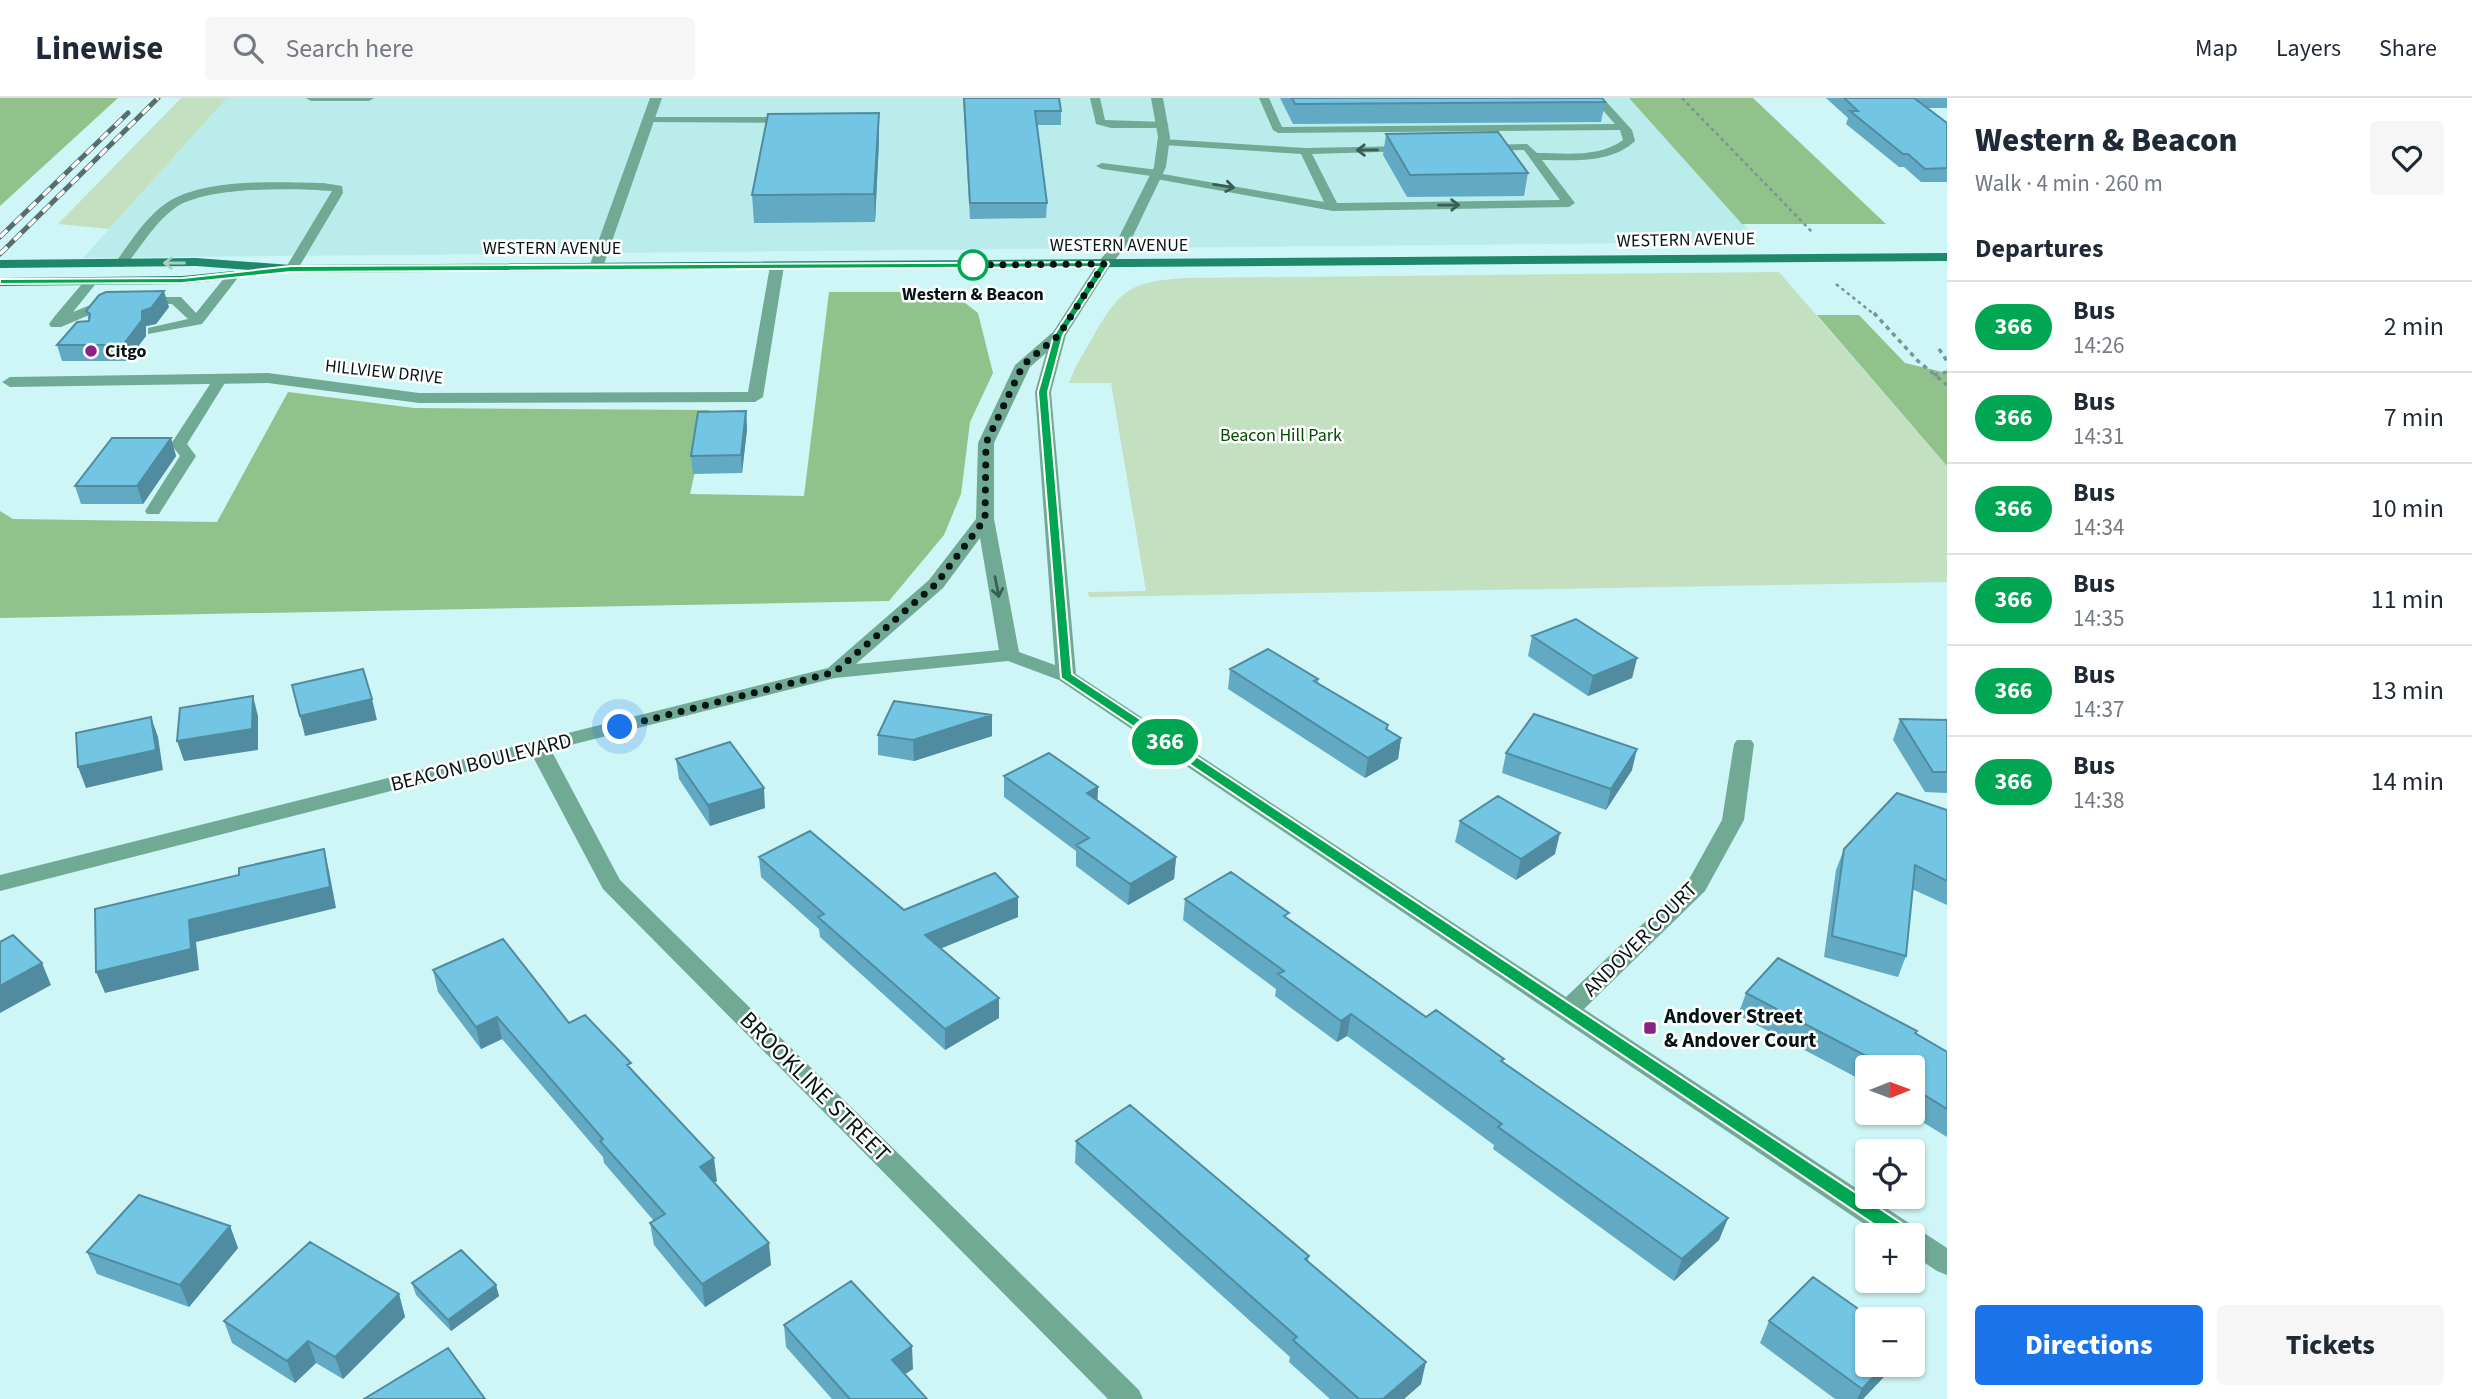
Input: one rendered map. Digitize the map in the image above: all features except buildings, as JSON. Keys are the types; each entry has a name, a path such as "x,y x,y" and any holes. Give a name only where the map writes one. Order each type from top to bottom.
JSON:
{"main road":[{"name":"WESTERN AVENUE","path":"0,264 196,262 291,269 1947,257"},
{"name":"WESTERN AVENUE","path":"0,282 183,280 291,269"}],"street":[{"path":"596,267 656,98"},
{"path":"1066,676 1043,392 1059,335 1104,264 1124,240 1157,174 1164,125 1157,98"},
{"name":"HILLVIEW DRIVE","path":"10,382 268,378 419,398 755,397 776,266"},
{"path":"1010,655 985,519 986,443 1023,365 1059,335"},
{"name":"BEACON BOULEVARD","path":"0,883 29,873 539,748 835,672 936,584 985,519"},
{"path":"835,672 1010,655 1066,676 1885,1223"},
{"name":"ANDOVER COURT","path":"1567,1011 1697,886 1733,820 1744,744"},
{"name":"BROOKLINE STREET","path":"539,748 611,884 1128,1399"},
{"path":"1925,1249 1947,1263"}],"lane":[{"path":"311,98 369,98"},
{"path":"1095,98 1100,122 1111,125 1164,125"},
{"path":"1264,98 1286,150"},
{"path":"1534,156 1583,155 1621,148 1629,141 1628,132 1597,98"},
{"path":"648,120 805,120"},
{"path":"1278,130 1623,127"},
{"path":"1163,142 1305,151 1416,149"},
{"path":"1102,166 1241,188 1333,207 1569,203 1527,148 1472,148"},
{"path":"1305,151 1333,207"},
{"path":"121,263 172,203 189,196 250,187 338,188 291,269"},
{"path":"153,331 197,321 234,275"},
{"path":"56,324 92,281"},
{"path":"56,324 108,301 176,300 197,321"},
{"path":"56,324 101,314"},
{"path":"165,314 197,321"},
{"path":"56,324 76,329"},
{"path":"153,511 188,456 179,444 221,378"}],"path":[{"path":"1682,98 1816,236"},
{"path":"1828,281 1847,291 1914,360 1947,385"},
{"path":"1939,349 1947,361"},
{"path":"1933,376 1947,372"}],"shaded area":[{"path":"227,98 1629,98 1760,242 83,258"}],"green space":[{"path":"0,98 118,98 0,206"},
{"path":"181,98 227,98 109,229 58,224"},
{"path":"1629,98 1753,98 1886,224 1742,224"},
{"name":"Beacon Hill Park","path":"1779,272 1947,466 1947,582 1089,597 1088,592 1146,591 1111,383 1069,383 1080,359 1112,307 1129,291 1139,286 1184,278"},
{"path":"829,292 951,292 978,313 993,373 970,422 961,494 944,535 889,601 0,618 0,511 13,519 217,522 288,392 414,408 709,410 690,494 804,496"},
{"path":"1817,315 1859,315 1905,363 1947,373 1947,466"}],"railway":[{"path":"0,254 158,98"},
{"path":"0,237 128,113"}],"bus line":[{"name":"366","path":"0,282 183,280 291,269 1104,264 1059,335 1043,392 1066,676 1885,1223"}],"place":[{"name":"Western & Beacon","path":"973,265"},
{"name":"Citgo","path":"91,351"},
{"name":"Andover Street & Andover Court","path":"1650,1028"}],"route":[{"path":"620,727 835,672 936,584 985,519 986,443 1023,365 1059,335 1104,264 968,265 973,265"}]}
